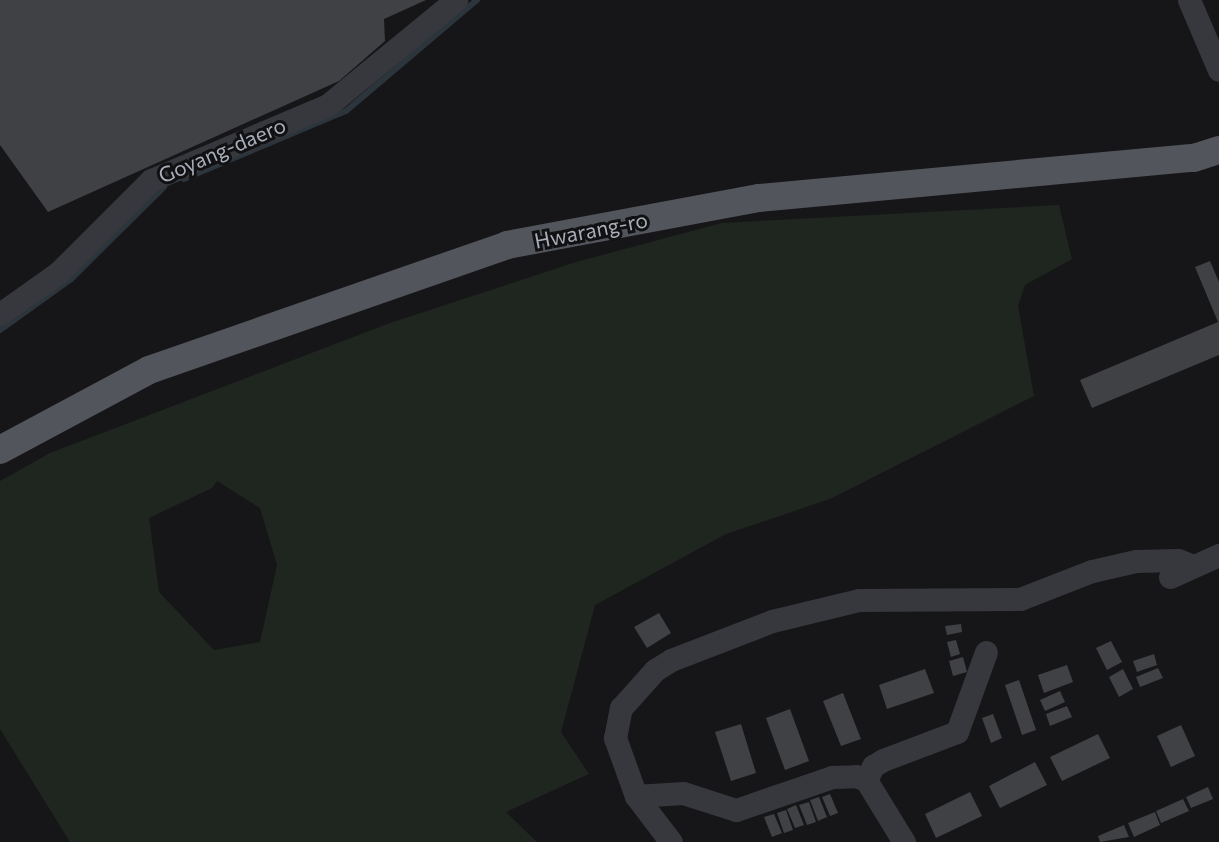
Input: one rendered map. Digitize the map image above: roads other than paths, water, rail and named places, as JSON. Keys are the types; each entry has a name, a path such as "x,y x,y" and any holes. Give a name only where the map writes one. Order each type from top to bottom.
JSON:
{"main road":[{"name":"Hwarang-ro","path":"0,450 149,370 507,245 759,198 1194,158 1219,150"}],"street":[{"name":"Goyang-daero","path":"0,314 59,272 152,180 328,105 456,0"},
{"path":"1189,0 1219,70"},
{"path":"1170,577 1219,555"},
{"path":"671,842 636,796 621,762 617,723 636,689 671,660 772,621 859,600 1020,599 1092,572 1136,561 1178,560 1194,566"},
{"path":"866,780 873,766 883,760 957,732 986,652"},
{"path":"636,796 683,793 736,810 832,777 856,776 866,780 904,842"}],"waterway":[{"path":"184,179 346,111 477,0"},
{"path":"0,330 71,279 164,187"}]}
